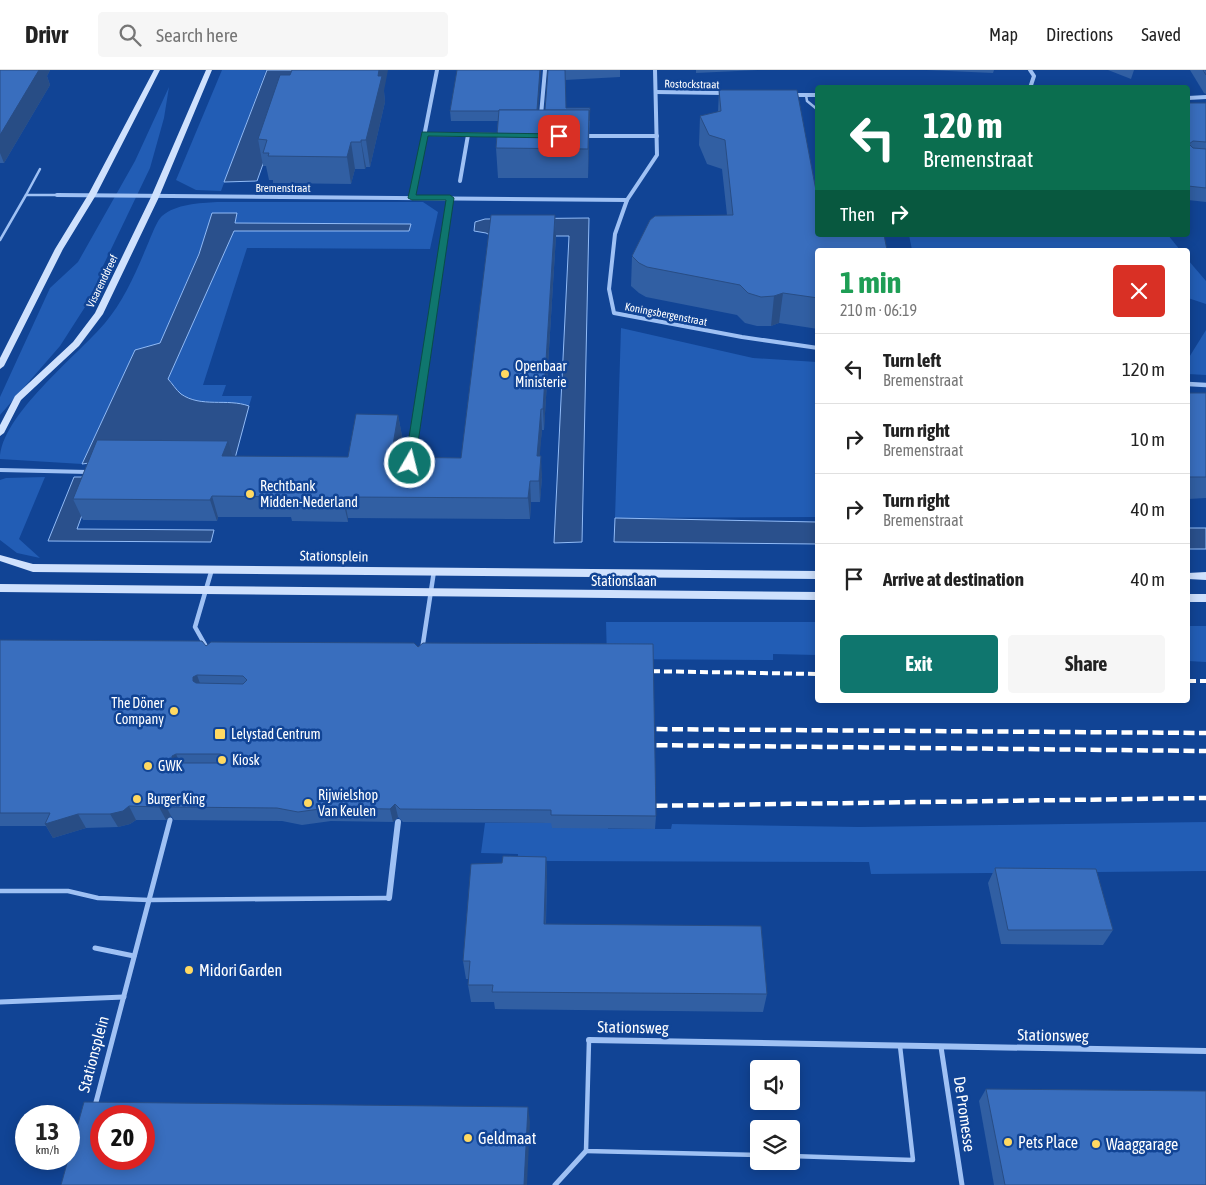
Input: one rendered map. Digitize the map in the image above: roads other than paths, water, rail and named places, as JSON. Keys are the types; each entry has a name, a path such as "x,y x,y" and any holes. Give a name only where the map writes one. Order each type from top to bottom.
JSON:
{"main road":[{"path":"0,366 60,249 92,195 157,70"},
{"name":"Visarenddreef","path":"0,433 18,398 76,344 99,314 155,197 209,70"},
{"name":"Stationsplein","path":"0,558 33,568 434,571"},
{"name":"Stationslaan","path":"434,571 815,575"},
{"path":"1190,576 1206,576"},
{"path":"0,588 431,593"},
{"name":"Stationslaan","path":"431,593 815,596"},
{"path":"1190,598 1206,598"}],"street":[{"path":"412,198 437,70"},
{"path":"541,117 545,70"},
{"name":"Koningsbergenstraat","path":"655,70 657,155 626,200 615,234 609,289 614,313 742,337 815,348"},
{"path":"1030,70 1034,76 1031,85"},
{"name":"Rostockstraat","path":"656,92 726,93"},
{"path":"786,95 815,95"},
{"path":"1190,98 1206,98"},
{"path":"424,134 504,135"},
{"path":"460,181 468,135"},
{"path":"579,136 657,136"},
{"path":"57,194 155,197"},
{"name":"Bremenstraat","path":"155,197 626,200"},
{"path":"1190,384 1206,385"},
{"path":"212,569 195,627 212,656"},
{"path":"422,657 434,571"},
{"name":"Stationsplein","path":"95,1105 170,820"},
{"path":"389,898 398,822"},
{"path":"95,948 134,956"},
{"name":"Stationsplein","path":"0,1002 124,997"},
{"name":"Stationsweg","path":"589,1040 1206,1051"},
{"name":"De Promesse","path":"941,1046 962,1185"},
{"path":"555,1185 586,1151"}],"lane":[{"path":"806,95 807,101 815,108"},
{"path":"0,240 40,169"},
{"path":"26,195 57,194"},
{"path":"410,463 450,198"},
{"path":"0,470 90,472"},
{"path":"0,892 68,891 98,898 149,900 389,898"},
{"name":"Stationsweg","path":"586,1151 589,1040"},
{"path":"800,1156 913,1160 900,1046"},
{"path":"586,1151 750,1155"}],"railway":[{"path":"640,671 815,674"},
{"path":"1190,681 1206,681"},
{"path":"641,729 1206,733"},
{"path":"641,745 1206,751"},
{"path":"641,806 1206,798"}],"place":[{"name":"Openbaar Ministerie","path":"505,374"},
{"name":"Rechtbank Midden-Nederland","path":"250,494"},
{"name":"The Döner Company","path":"174,711"},
{"name":"Lelystad Centrum","path":"220,734"},
{"name":"Kiosk","path":"222,760"},
{"name":"GWK","path":"148,766"},
{"name":"Burger King","path":"137,799"},
{"name":"Rijwielshop Van Keulen","path":"308,803"},
{"name":"Midori Garden","path":"189,970"},
{"name":"Geldmaat","path":"468,1138"},
{"name":"Pets Place","path":"1008,1142"},
{"name":"Waaggarage","path":"1096,1144"}]}
